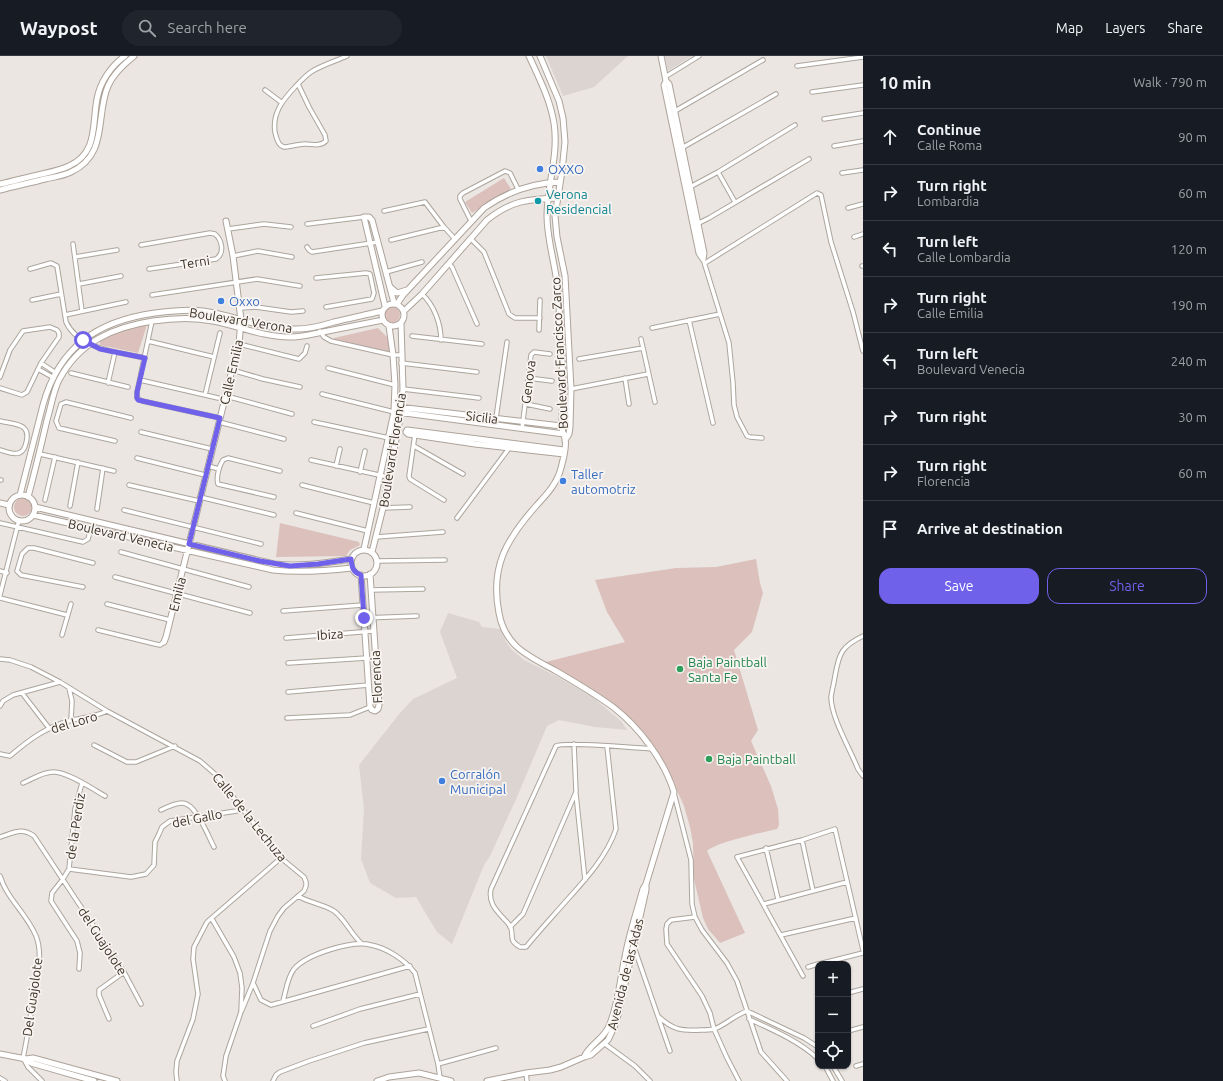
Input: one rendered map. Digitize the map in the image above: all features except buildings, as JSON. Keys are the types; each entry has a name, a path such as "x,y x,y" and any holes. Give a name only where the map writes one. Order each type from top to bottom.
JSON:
{"street":[{"path":"0,184 58,170 69,166 83,156 88,149 94,132 97,97 103,82 111,70 125,56"},
{"path":"0,190 72,172 88,160 97,143 100,133 104,99 108,85 120,68 134,56"},
{"path":"298,84 325,135 326,141 319,145 295,144 285,147 281,145 277,139 275,131 278,108 281,102 298,84 311,72 347,56"},
{"name":"Boulevard Francisco Zarco","path":"529,56 544,91 554,122 555,156 550,182 547,215 558,290 563,384 562,434 565,440"},
{"name":"Boulevard Francisco Zarco","path":"540,56 559,101 563,118 565,142 556,226 565,276 571,389 570,427 569,434 565,440 561,469 556,483 516,529 506,547 499,566 498,574 497,601 499,616 506,635 517,648 526,655 576,683 613,707 638,731 653,749 669,778 674,792"},
{"path":"661,56 666,79 670,84 680,149 695,224 704,252 704,261 729,343 734,404 737,417 747,436 750,438 762,438"},
{"path":"695,224 690,187 664,86 666,79 699,56"},
{"path":"797,66 863,57"},
{"path":"675,111 763,60"},
{"path":"812,92 863,85"},
{"path":"265,90 281,102"},
{"path":"680,149 776,94"},
{"path":"824,119 863,113"},
{"path":"690,187 718,172 795,125"},
{"path":"834,146 863,142"},
{"path":"695,224 809,159"},
{"path":"471,221 460,199 460,196 463,193 505,170 510,173 518,190"},
{"path":"842,173 863,170"},
{"path":"718,172 735,202"},
{"path":"384,308 395,304 484,208 518,190 550,182 560,182"},
{"path":"704,261 817,193 821,195 831,242 853,312 863,351"},
{"path":"364,217 380,284 384,308 383,320 389,326 401,323 404,312 422,294 487,220 498,211 508,206 531,199 558,198"},
{"path":"384,211 425,202 455,239"},
{"path":"848,208 863,204"},
{"path":"307,224 369,217 372,220 395,304 400,306 404,312"},
{"name":"Calle Emilia","path":"189,544 241,329 240,308 233,256 226,221"},
{"path":"228,229 257,224 291,227"},
{"path":"391,240 444,227"},
{"path":"141,245 213,233 219,238 221,245"},
{"path":"854,236 863,234"},
{"path":"471,239 484,252 509,314 515,318 540,318"},
{"path":"306,247 312,252 378,242"},
{"path":"73,244 82,311"},
{"name":"Terni","path":"149,269 216,258 221,253 221,245 230,244"},
{"path":"75,257 117,250"},
{"path":"233,256 258,251 292,257"},
{"path":"386,272 422,262"},
{"path":"30,269 55,264 68,326 83,340 100,349 145,358"},
{"path":"449,264 452,267 477,324"},
{"path":"316,278 366,273 370,274 374,298 370,300 326,307"},
{"path":"79,284 121,276"},
{"path":"152,295 257,278 300,286"},
{"path":"373,285 380,284"},
{"path":"390,287 397,293 408,290"},
{"path":"32,300 61,294"},
{"path":"422,294 433,310 439,324 441,330 441,340"},
{"path":"539,330 540,300"},
{"path":"65,315 126,302"},
{"path":"240,308 256,307 291,312 303,311"},
{"name":"Boulevard Verona","path":"20,494 34,444 46,391 54,375 64,360 83,340 112,324 147,314 184,310 205,312 241,320 255,325 281,329 302,329 320,326 384,308"},
{"path":"652,328 720,314"},
{"name":"Boulevard Verona","path":"28,497 40,454 51,402 59,381 76,356 90,344 117,329 152,321 193,318 212,320 241,329 289,337 308,336 320,332 383,320"},
{"path":"689,320 714,423"},
{"path":"152,321 137,398 142,401 219,420 284,439"},
{"name":"Boulevard Florencia","path":"372,552 401,410 401,323"},
{"path":"320,326 320,332 324,337 332,341 393,355 401,355"},
{"name":"Boulevard Florencia","path":"364,550 389,438 395,384 389,326"},
{"path":"0,377 10,350 22,332 25,330 50,327 54,328 59,333 59,337 41,363 28,390 24,394 19,394 0,388"},
{"path":"205,395 220,333"},
{"path":"412,336 482,344"},
{"path":"641,338 655,402"},
{"path":"148,341 214,357"},
{"path":"495,425 506,342"},
{"path":"238,344 299,359 305,353 307,346"},
{"path":"579,359 643,348"},
{"path":"108,383 115,352"},
{"name":"Genova","path":"522,428 531,354 536,352 550,354"},
{"path":"41,363 59,381"},
{"path":"401,363 477,372"},
{"path":"328,368 395,384"},
{"path":"38,369 54,375"},
{"path":"232,370 263,379 300,387"},
{"path":"71,373 128,388"},
{"path":"571,389 648,374"},
{"path":"528,378 552,381"},
{"path":"625,378 629,404"},
{"path":"140,380 218,398"},
{"path":"402,389 479,398"},
{"path":"322,394 392,409"},
{"path":"226,396 292,414"},
{"path":"115,441 60,429 56,424 61,404 66,402 131,418"},
{"path":"526,404 550,409"},
{"name":"Sicilia","path":"392,409 496,418 570,427"},
{"name":"Sicilia","path":"401,410 495,425 569,434"},
{"path":"49,413 58,414"},
{"path":"0,421 19,426 26,430 26,442 23,450 15,454 0,450"},
{"path":"314,422 389,438"},
{"path":"141,432 212,449"},
{"path":"444,500 410,479 409,476 415,433 564,452"},
{"path":"26,442 34,444"},
{"path":"414,446 463,474"},
{"path":"457,518 511,446"},
{"path":"336,466 340,449"},
{"path":"360,472 365,451"},
{"path":"40,454 114,471"},
{"path":"45,500 55,457"},
{"path":"137,458 206,475"},
{"path":"274,498 218,484 219,469 223,460 228,458 280,470"},
{"path":"311,460 388,478"},
{"path":"70,506 78,462"},
{"path":"208,466 219,469"},
{"path":"97,509 103,468"},
{"path":"129,485 274,516"},
{"path":"302,485 374,503"},
{"path":"20,494 28,497 33,501 35,507 33,515 24,520 19,520 12,516 9,505 11,500 20,494"},
{"path":"0,503 9,505"},
{"name":"Boulevard Venecia","path":"35,507 260,561 290,566 318,564 351,559"},
{"path":"382,508 410,507"},
{"path":"124,510 261,544"},
{"path":"296,513 368,531"},
{"name":"Boulevard Venecia","path":"33,515 273,570 290,572 320,572 352,568"},
{"path":"0,595 19,520"},
{"path":"0,522 83,542 88,539 91,528"},
{"path":"376,537 443,532"},
{"name":"Emilia","path":"164,642 189,544"},
{"path":"83,588 21,575 17,571 24,551 31,548 93,563"},
{"path":"364,550 372,552 375,555 377,562 376,568 370,574 357,574 352,568 351,559 356,552 364,550"},
{"path":"121,552 249,587"},
{"path":"10,559 20,561"},
{"path":"377,562 445,560"},
{"path":"0,571 6,573"},
{"name":"Florencia","path":"361,575 370,707 375,711 379,705 370,574"},
{"path":"115,577 250,613"},
{"path":"371,590 423,589"},
{"path":"0,598 67,616"},
{"path":"62,635 71,604"},
{"path":"107,604 170,620"},
{"path":"283,611 363,605"},
{"path":"364,618 417,616"},
{"path":"98,630 160,645 164,642"},
{"name":"Ibiza","path":"286,638 373,631"},
{"path":"863,636 843,649 836,668 831,697 834,714 858,769 863,776"},
{"path":"288,663 367,658"},
{"name":"Calle de la Lechuza","path":"0,659 10,660 31,668 60,682 107,711 175,746 211,769 281,858 301,873 306,882 306,886 298,896"},
{"path":"0,706 3,701 12,695 60,682"},
{"path":"288,692 369,685"},
{"path":"69,687 72,701 71,720"},
{"path":"22,693 49,728"},
{"path":"286,718 350,715 370,707"},
{"name":"del Loro","path":"0,754 10,756 36,735 49,728 71,720 97,716 107,711"},
{"path":"608,746 616,829 613,839 600,861 585,880 526,946 520,947 514,943 511,938 510,927 493,906 490,896 491,889 556,746 559,744 574,744 608,746 653,749"},
{"path":"574,744 576,792 585,880"},
{"path":"94,745 127,762 136,762 175,746"},
{"path":"23,783 42,774 54,772 64,774 105,796"},
{"name":"de la Perdiz","path":"69,869 75,809 82,783"},
{"path":"510,927 523,914 576,792"},
{"path":"674,792 691,860 692,904 695,917 702,930 727,963 737,981 761,1052 786,1081"},
{"name":"Avenida de las Adas","path":"584,1056 587,1051 601,1039 613,1016 625,954 643,889 646,884 674,792"},
{"path":"161,810 181,803 186,803 192,807 199,817 214,847"},
{"name":"del Gallo","path":"69,869 131,877 146,874 154,865 155,842 162,827 170,822 243,810"},
{"path":"803,976 737,857 766,848 802,840 835,829 863,951 828,961"},
{"name":"de la Perdiz","path":"0,837 21,830 27,831 34,836 63,880"},
{"path":"802,840 813,891"},
{"path":"766,848 778,899"},
{"path":"177,1081 177,1061 193,1019 198,994 193,952 205,925 281,858"},
{"path":"69,869 63,880 52,893 51,901 77,941 80,953 79,969"},
{"name":"Del Guajolote","path":"0,876 2,883 10,897 32,928 38,943 39,959 25,1059"},
{"name":"del Guajolote","path":"63,880 124,972 142,1004"},
{"path":"764,904 778,899 847,882"},
{"name":"Avenida de las Adas","path":"584,1056 591,1055 605,1044 615,1025 646,890 646,884"},
{"path":"224,1081 223,1076 226,1056 241,1012 253,984 264,948 278,916 284,908 298,896 306,901 334,911 361,943"},
{"path":"695,917 672,920 667,924 667,944 702,996 710,1014 714,1029 735,1076 739,1081"},
{"path":"781,935 856,918"},
{"path":"212,919 234,957 240,973 242,988 241,1012"},
{"path":"283,1001 290,976 301,962 318,954 361,943 383,949 410,966 414,973 438,1064 440,1078"},
{"path":"633,945 670,1051"},
{"path":"808,967 815,965"},
{"path":"253,984 261,1000 271,1005 410,966"},
{"path":"109,1019 99,994 99,990 124,972"},
{"path":"851,992 863,989"},
{"path":"313,1026 360,1009 420,994"},
{"path":"658,1016 672,1027 680,1030 714,1029 747,1011 804,1038 815,1045"},
{"path":"750,1019 778,1033 815,1057"},
{"path":"851,1030 863,1027"},
{"path":"273,1081 280,1072 309,1061 364,1043 428,1029"},
{"path":"605,1044 634,1066 650,1081"},
{"path":"438,1064 496,1048"},
{"path":"0,1054 25,1059 33,1058 117,1081"},
{"path":"487,1081 526,1072 561,1067 584,1056"},
{"path":"25,1059 28,1067 42,1081"},
{"path":"25,1059 32,1063 94,1081"},
{"path":"856,1066 863,1064"},
{"path":"827,1069 833,1081"},
{"path":"836,1069 842,1081"},
{"path":"526,1072 527,1081"},
{"path":"377,1081 389,1077 419,1073 451,1081"},
{"path":"0,1078 5,1081"}],"shaded area":[{"path":"546,56 628,56 594,87 563,96"},
{"path":"665,56 692,56 668,71"},
{"path":"504,178 511,189 472,213 465,202"},
{"path":"392,307 399,312 400,315 395,322 392,323 385,318 384,315 389,308"},
{"path":"147,325 138,353 100,345 100,340 116,331"},
{"path":"378,328 388,338 390,353 334,341 334,338"},
{"path":"23,498 29,501 32,507 29,513 23,516 17,513 14,507 17,501"},
{"path":"280,523 359,542 360,545 350,550 346,556 276,557"},
{"name":"Baja Paintball","path":"756,559 763,593 752,632 734,650 758,730 751,741 771,786 778,809 779,825 777,829 729,841 707,851 745,933 720,943 708,929 703,918 694,879 693,843 690,827 684,806 667,768 641,729 630,718 610,702 546,662 625,642 607,612 595,580 676,568 716,567"},
{"name":"Corralón Municipal","path":"448,613 479,622 482,627 500,629 511,649 524,660 591,696 621,721 627,730 595,727 559,720 547,726 517,797 490,856 484,865 452,944 437,932 416,897 396,898 370,883 361,859 364,809 359,765 413,699 457,678 440,632"}],"place":[{"name":"OXXO","path":"540,169"},
{"name":"Verona Residencial","path":"538,201"},
{"name":"Oxxo","path":"221,301"},
{"name":"Taller automotriz","path":"563,481"},
{"name":"Baja Paintball Santa Fe","path":"680,669"},
{"name":"Baja Paintball","path":"709,759"},
{"name":"Corralón Municipal","path":"442,781"}],"route":[{"path":"83,340 100,349 145,358 137,392 138,400 220,418 189,544 260,561 290,566 318,564 351,559 352,568 357,574 361,575 364,618"}]}
